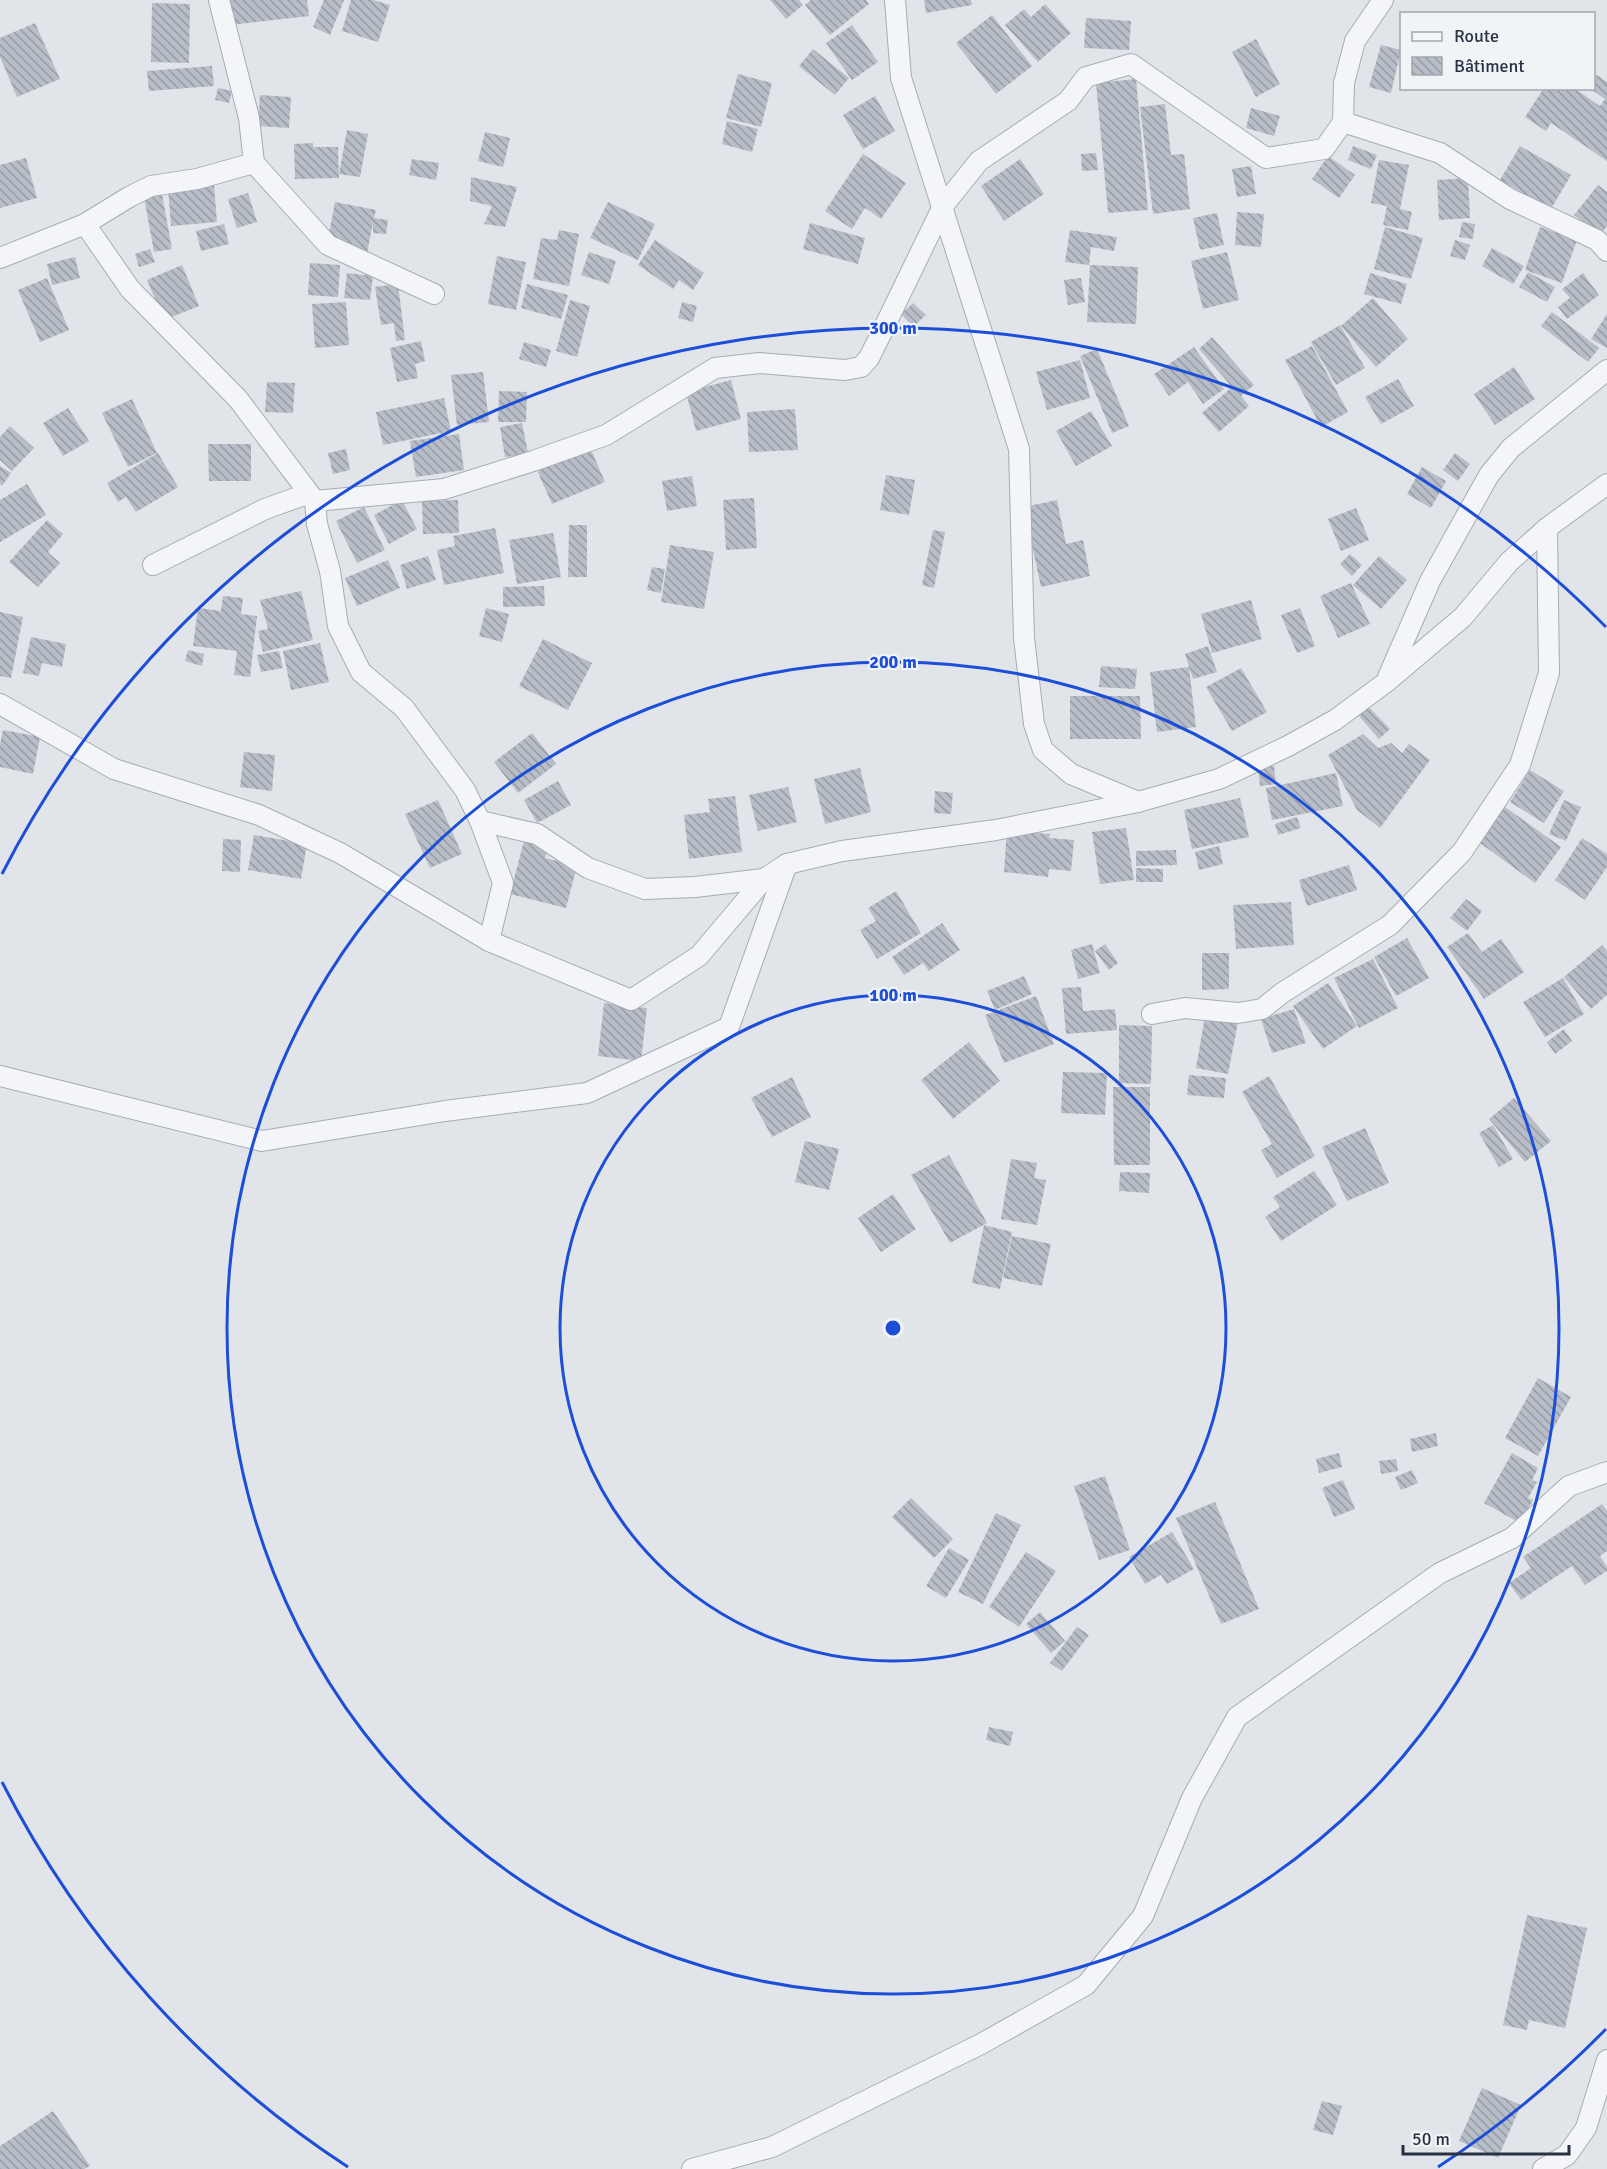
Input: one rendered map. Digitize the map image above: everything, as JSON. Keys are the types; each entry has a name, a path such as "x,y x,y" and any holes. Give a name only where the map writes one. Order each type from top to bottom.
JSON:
{"street":[{"path":"219,0 249,118 254,163 328,245 434,294"},
{"path":"895,0 901,78 1019,449 1024,638 1034,724 1043,750 1071,774 1138,802"},
{"path":"153,565 266,509 307,494 315,501 444,489 533,461 606,435 714,368 760,363 845,370 861,367 869,358 943,206 979,161 1068,101 1086,78 1131,64 1266,158 1324,149 1343,122 1344,83 1355,42 1383,0"},
{"path":"1343,122 1440,153 1510,199 1597,240 1607,251"},
{"path":"0,258 85,224 152,186 197,179 254,163"},
{"path":"85,224 130,289 238,399 315,501 317,524 330,571 338,626 361,672 404,708 465,790 480,821 502,883 489,940"},
{"path":"1385,683 1430,581 1489,475 1510,448 1607,370"},
{"path":"0,704 114,769 260,815 340,853 489,940 631,1000 699,956 764,879 787,864 842,851 996,830 1138,802 1219,779 1288,746 1335,720 1385,683 1463,617 1509,562 1547,528 1607,484"},
{"path":"1152,1014 1185,1008 1238,1013 1262,1010 1282,993 1390,925 1462,852 1520,765 1549,673 1547,528"},
{"path":"480,821 537,834 588,868 645,889 695,887 764,879"},
{"path":"0,1076 262,1141 445,1111 587,1093 729,1027 787,864"},
{"path":"692,2169 772,2147 981,2044 1086,1985 1143,1916 1192,1798 1237,1717 1440,1573 1512,1538 1569,1486 1607,1472"},
{"path":"1544,2169 1566,2155 1586,2128 1607,2060"}],"building":[{"path":"228,0 307,0 309,16 231,25"},
{"path":"324,0 344,0 330,35 313,27"},
{"path":"351,0 373,0 390,5 378,42 342,31"},
{"path":"770,0 799,0 803,5 786,19"},
{"path":"811,0 866,0 869,4 830,35 805,5"},
{"path":"924,0 971,0 972,5 926,13"},
{"path":"152,3 190,4 189,63 151,62"},
{"path":"1045,4 1071,33 1038,62 1005,25 1024,9 1031,17"},
{"path":"992,15 1032,66 996,94 956,43"},
{"path":"1086,18 1131,21 1129,50 1084,48"},
{"path":"35,23 60,79 17,97 0,57 0,38"},
{"path":"852,25 878,62 852,80 826,43"},
{"path":"1256,39 1280,84 1256,97 1232,52"},
{"path":"1381,45 1400,50 1391,93 1369,87"},
{"path":"813,49 849,78 835,95 799,66"},
{"path":"212,66 214,86 149,91 147,71"},
{"path":"738,74 772,83 761,127 726,118"},
{"path":"1597,75 1607,82 1607,161 1551,123 1546,131 1525,117 1543,90 1577,90 1600,106 1605,99 1592,90 1595,90"},
{"path":"1136,79 1148,210 1108,213 1096,83"},
{"path":"218,88 232,91 229,103 215,100"},
{"path":"260,95 291,97 289,128 258,126"},
{"path":"875,96 895,131 863,149 843,115"},
{"path":"1165,104 1171,155 1184,154 1190,209 1153,214 1140,107"},
{"path":"1251,108 1280,116 1274,136 1246,128"},
{"path":"727,121 758,129 752,152 722,144"},
{"path":"347,130 368,134 360,177 339,174"},
{"path":"485,132 510,138 503,167 478,161"},
{"path":"313,143 313,147 338,147 339,178 295,179 294,144"},
{"path":"1353,146 1377,155 1371,169 1348,160"},
{"path":"1520,146 1571,175 1551,209 1500,180"},
{"path":"1096,153 1098,170 1082,171 1081,154"},
{"path":"863,154 906,183 881,219 865,208 852,229 825,211"},
{"path":"1328,156 1355,175 1339,198 1312,179"},
{"path":"26,158 37,198 0,208 0,165"},
{"path":"412,159 439,163 436,180 409,175"},
{"path":"1020,159 1044,194 1004,221 981,186"},
{"path":"1379,160 1409,165 1400,209 1412,212 1408,230 1383,225 1387,206 1371,203"},
{"path":"1251,166 1256,194 1237,197 1232,169"},
{"path":"471,177 517,187 505,227 484,224 492,206 470,201"},
{"path":"1468,178 1470,218 1439,220 1437,180"},
{"path":"214,185 217,222 171,226 168,188"},
{"path":"1598,185 1607,192 1607,226 1600,235 1574,215"},
{"path":"248,193 257,222 237,228 228,199"},
{"path":"162,194 172,249 154,252 144,197"},
{"path":"335,202 376,210 374,218 388,220 386,234 373,233 373,222 367,254 352,251 353,244 328,239"},
{"path":"608,202 655,224 638,260 590,238"},
{"path":"1237,212 1264,214 1261,247 1235,245"},
{"path":"1217,213 1224,245 1200,250 1193,218"},
{"path":"1462,222 1475,224 1473,239 1459,237"},
{"path":"810,223 865,238 858,264 803,249"},
{"path":"224,224 229,244 201,251 196,231"},
{"path":"1385,227 1423,238 1411,279 1374,269"},
{"path":"1540,227 1577,240 1562,283 1525,270"},
{"path":"559,230 579,234 569,286 533,279 541,238 557,240"},
{"path":"1070,230 1117,237 1114,251 1091,247 1089,265 1065,262"},
{"path":"655,240 704,273 693,290 679,280 673,289 638,265"},
{"path":"1455,240 1470,245 1465,260 1450,256"},
{"path":"1492,248 1524,266 1513,284 1482,266"},
{"path":"150,249 155,262 139,267 135,254"},
{"path":"589,252 616,261 609,284 581,275"},
{"path":"1227,252 1239,300 1203,309 1191,261"},
{"path":"497,256 526,262 516,310 488,304"},
{"path":"75,257 80,278 52,285 47,264"},
{"path":"310,263 340,265 338,297 308,295"},
{"path":"182,265 199,306 164,320 147,280"},
{"path":"1090,265 1138,267 1136,324 1087,322"},
{"path":"1528,272 1555,287 1547,302 1519,287"},
{"path":"347,273 373,276 370,300 344,298"},
{"path":"1370,273 1407,284 1401,304 1364,294"},
{"path":"1583,273 1599,295 1567,319 1558,307 1570,298 1562,289"},
{"path":"47,278 69,330 40,342 18,290"},
{"path":"1081,278 1085,302 1068,305 1064,280"},
{"path":"398,284 405,340 396,341 394,323 381,325 375,287"},
{"path":"527,284 568,295 561,319 521,308"},
{"path":"1373,298 1408,339 1376,367 1341,326"},
{"path":"570,300 590,306 577,357 556,351"},
{"path":"346,302 349,345 315,348 312,304"},
{"path":"682,302 697,306 693,322 678,318"},
{"path":"913,303 926,315 913,327 901,314"},
{"path":"1552,312 1599,348 1588,362 1541,326"},
{"path":"1607,314 1607,348 1591,339"},
{"path":"1340,325 1365,368 1336,385 1311,342"},
{"path":"1212,337 1254,385 1241,396 1249,406 1219,432 1202,413 1232,387 1199,349"},
{"path":"421,341 425,361 415,364 418,378 397,382 390,348"},
{"path":"524,342 551,350 546,367 519,359"},
{"path":"1312,346 1348,412 1321,427 1285,360"},
{"path":"1194,347 1224,389 1203,404 1188,382 1169,396 1154,374"},
{"path":"1097,349 1129,426 1112,433 1080,356"},
{"path":"1080,360 1090,398 1047,410 1036,372"},
{"path":"1514,367 1535,399 1495,425 1474,394"},
{"path":"483,372 489,422 457,425 451,375"},
{"path":"1398,379 1414,406 1381,424 1365,397"},
{"path":"731,380 741,419 696,431 686,392"},
{"path":"267,382 295,383 293,413 265,412"},
{"path":"499,391 527,392 526,422 498,422"},
{"path":"444,398 451,431 383,445 376,412"},
{"path":"132,399 157,453 128,467 102,413"},
{"path":"68,408 89,441 63,456 43,423"},
{"path":"795,409 798,450 749,452 747,412"},
{"path":"1091,411 1112,446 1076,466 1056,431"},
{"path":"522,423 528,453 505,457 500,427"},
{"path":"10,426 34,448 12,471 0,460 0,437"},
{"path":"459,434 464,470 416,477 410,441"},
{"path":"208,444 251,444 251,481 209,481"},
{"path":"589,445 605,482 552,504 536,468"},
{"path":"346,449 350,470 333,474 328,453"},
{"path":"158,453 178,487 136,512 126,497 118,502 107,483"},
{"path":"1455,453 1470,464 1458,481 1443,470"},
{"path":"0,466 11,473 2,486 0,484"},
{"path":"1422,467 1446,481 1431,508 1407,494"},
{"path":"886,475 915,480 909,515 880,510"},
{"path":"692,476 697,506 667,511 662,481"},
{"path":"27,484 46,515 0,542 0,500"},
{"path":"754,498 757,548 726,550 723,500"},
{"path":"402,500 417,529 389,544 374,515"},
{"path":"458,500 459,533 423,534 422,501"},
{"path":"1057,500 1066,544 1083,540 1090,576 1041,587 1024,507"},
{"path":"364,507 385,550 357,563 336,521"},
{"path":"1356,508 1369,540 1341,551 1328,519"},
{"path":"47,520 63,534 48,552 60,563 38,587 9,562"},
{"path":"569,525 587,525 587,577 568,577"},
{"path":"495,528 504,573 444,585 437,550 455,546 453,536"},
{"path":"933,530 945,532 934,588 922,585"},
{"path":"553,533 561,577 517,584 509,540"},
{"path":"670,545 714,552 704,609 661,602"},
{"path":"1350,554 1362,565 1352,576 1340,564"},
{"path":"428,556 436,580 407,589 400,565"},
{"path":"1379,556 1407,580 1381,609 1353,585"},
{"path":"388,560 400,588 357,606 345,578"},
{"path":"652,567 665,569 661,593 647,590"},
{"path":"1351,583 1370,624 1338,638 1320,596"},
{"path":"544,586 545,606 503,607 503,587"},
{"path":"301,591 313,640 263,652 258,631 268,629 260,600"},
{"path":"223,596 243,598 241,614 257,616 250,677 234,675 237,651 193,646 198,608 221,611"},
{"path":"1251,600 1262,639 1212,653 1201,614"},
{"path":"486,608 509,614 502,642 479,636"},
{"path":"1300,608 1315,646 1297,653 1281,615"},
{"path":"0,612 23,617 11,678 0,676"},
{"path":"31,637 66,644 62,667 42,663 39,676 23,673"},
{"path":"543,639 592,663 568,710 519,686"},
{"path":"320,643 329,682 291,690 283,651"},
{"path":"1208,646 1217,672 1193,679 1185,654"},
{"path":"188,650 204,654 202,666 185,661"},
{"path":"279,651 283,668 261,672 257,655"},
{"path":"1101,666 1137,669 1135,689 1099,687"},
{"path":"1189,667 1196,727 1157,732 1150,672"},
{"path":"1241,668 1267,712 1232,731 1206,687"},
{"path":"1070,696 1140,696 1141,739 1070,739"},
{"path":"1369,707 1390,729 1379,739 1359,716"},
{"path":"3,730 40,737 33,774 0,767 0,744"},
{"path":"532,733 556,764 518,793 494,762"},
{"path":"1363,734 1378,748 1391,743 1402,753 1409,744 1430,760 1380,828 1357,810 1328,755"},
{"path":"244,752 275,755 272,791 240,787"},
{"path":"1274,766 1276,784 1260,786 1258,768"},
{"path":"860,768 871,812 825,824 814,779"},
{"path":"1530,770 1564,791 1544,823 1510,802"},
{"path":"1336,773 1343,806 1272,820 1266,788"},
{"path":"558,781 571,805 537,823 524,800"},
{"path":"788,787 797,822 758,831 749,795"},
{"path":"935,791 953,793 951,814 934,813"},
{"path":"735,796 742,852 689,859 684,815 710,812 708,799"},
{"path":"1240,798 1249,837 1192,849 1184,810"},
{"path":"438,800 462,854 430,868 405,814"},
{"path":"1564,800 1581,807 1566,841 1549,834"},
{"path":"1505,807 1561,847 1535,883 1480,843"},
{"path":"1297,817 1301,828 1278,835 1275,824"},
{"path":"1126,828 1134,880 1100,884 1092,832"},
{"path":"1007,831 1050,834 1049,838 1074,840 1071,871 1049,869 1048,877 1004,872"},
{"path":"254,835 307,844 301,879 248,870"},
{"path":"525,837 550,843 545,858 577,866 566,908 510,894"},
{"path":"1582,838 1607,854 1607,867 1585,900 1555,880"},
{"path":"223,839 241,840 240,872 222,871"},
{"path":"1219,846 1223,864 1199,870 1195,852"},
{"path":"1176,850 1177,865 1136,866 1136,851"},
{"path":"1349,865 1357,890 1307,906 1299,880"},
{"path":"1136,868 1163,869 1163,882 1136,882"},
{"path":"896,891 921,933 877,959 860,930 876,921 868,908"},
{"path":"1466,899 1482,911 1467,931 1450,918"},
{"path":"1291,902 1294,945 1236,949 1233,905"},
{"path":"942,923 960,950 929,971 923,963 904,975 892,957"},
{"path":"1468,933 1482,952 1501,939 1524,972 1484,999 1447,947"},
{"path":"1407,938 1429,978 1396,996 1374,957"},
{"path":"1092,944 1100,973 1078,979 1071,950"},
{"path":"1105,944 1118,963 1109,970 1095,951"},
{"path":"1602,945 1607,951 1607,995 1591,1009 1564,977"},
{"path":"1202,953 1229,953 1229,989 1202,990"},
{"path":"1373,959 1398,1008 1359,1028 1334,978"},
{"path":"1024,976 1032,994 995,1010 987,991"},
{"path":"1563,978 1584,1014 1545,1037 1523,1002"},
{"path":"1328,983 1357,1026 1323,1049 1293,1006"},
{"path":"1081,987 1083,1011 1115,1009 1117,1030 1066,1034 1062,988"},
{"path":"1036,996 1054,1044 1004,1063 985,1015"},
{"path":"604,1003 647,1008 641,1061 598,1056"},
{"path":"1294,1009 1306,1043 1272,1053 1261,1019"},
{"path":"1205,1016 1238,1022 1228,1074 1196,1068"},
{"path":"1119,1025 1152,1026 1151,1084 1119,1083"},
{"path":"1564,1029 1572,1041 1555,1054 1547,1042"},
{"path":"969,1042 1000,1081 953,1119 921,1080"},
{"path":"1063,1072 1107,1073 1105,1115 1061,1113"},
{"path":"1189,1075 1226,1078 1224,1098 1187,1095"},
{"path":"1269,1076 1315,1156 1277,1178 1261,1150 1272,1144 1242,1092"},
{"path":"792,1077 811,1117 772,1137 751,1098"},
{"path":"1113,1087 1150,1087 1150,1165 1114,1165"},
{"path":"1514,1098 1551,1141 1525,1162 1489,1119"},
{"path":"1493,1125 1513,1159 1499,1167 1479,1133"},
{"path":"1365,1128 1389,1183 1347,1201 1322,1147"},
{"path":"805,1141 839,1149 829,1190 795,1182"},
{"path":"949,1155 987,1223 950,1243 911,1175"},
{"path":"1011,1159 1037,1163 1034,1178 1046,1180 1037,1225 1001,1219"},
{"path":"1314,1171 1337,1205 1281,1241 1265,1217 1280,1207 1273,1197"},
{"path":"1120,1172 1150,1173 1149,1193 1119,1191"},
{"path":"893,1194 916,1229 881,1252 858,1218"},
{"path":"984,1225 1012,1232 1000,1289 972,1283"},
{"path":"1012,1236 1051,1244 1042,1286 1003,1278"},
{"path":"1538,1378 1571,1397 1538,1456 1505,1438"},
{"path":"1436,1433 1438,1446 1412,1452 1410,1439"},
{"path":"1339,1453 1342,1467 1319,1473 1316,1459"},
{"path":"1512,1453 1538,1468 1532,1480 1537,1482 1528,1498 1533,1500 1520,1523 1484,1503"},
{"path":"1396,1459 1398,1471 1381,1474 1379,1461"},
{"path":"1412,1470 1418,1483 1401,1490 1395,1477"},
{"path":"1105,1476 1130,1550 1099,1560 1074,1486"},
{"path":"1343,1480 1355,1509 1334,1517 1322,1488"},
{"path":"911,1498 953,1539 934,1558 892,1517"},
{"path":"1215,1502 1259,1609 1221,1624 1176,1518"},
{"path":"1602,1504 1607,1511 1607,1551 1600,1556 1607,1571 1585,1585 1572,1566 1521,1600 1509,1583 1531,1568 1523,1557"},
{"path":"996,1513 1021,1525 983,1604 958,1592"},
{"path":"1172,1532 1194,1569 1167,1584 1161,1575 1145,1584 1129,1557"},
{"path":"949,1548 969,1560 946,1598 926,1586"},
{"path":"1026,1552 1056,1571 1019,1627 989,1607"},
{"path":"1040,1612 1065,1641 1051,1653 1026,1624"},
{"path":"1077,1627 1089,1635 1062,1671 1050,1663"},
{"path":"989,1727 1013,1732 1010,1746 986,1740"},
{"path":"1527,1915 1587,1928 1565,2028 1529,2020 1527,2030 1503,2025"},
{"path":"1482,2088 1521,2105 1498,2158 1459,2141"},
{"path":"1322,2101 1342,2106 1333,2135 1313,2130"},
{"path":"53,2111 90,2166 84,2169 0,2169 0,2146"}]}
